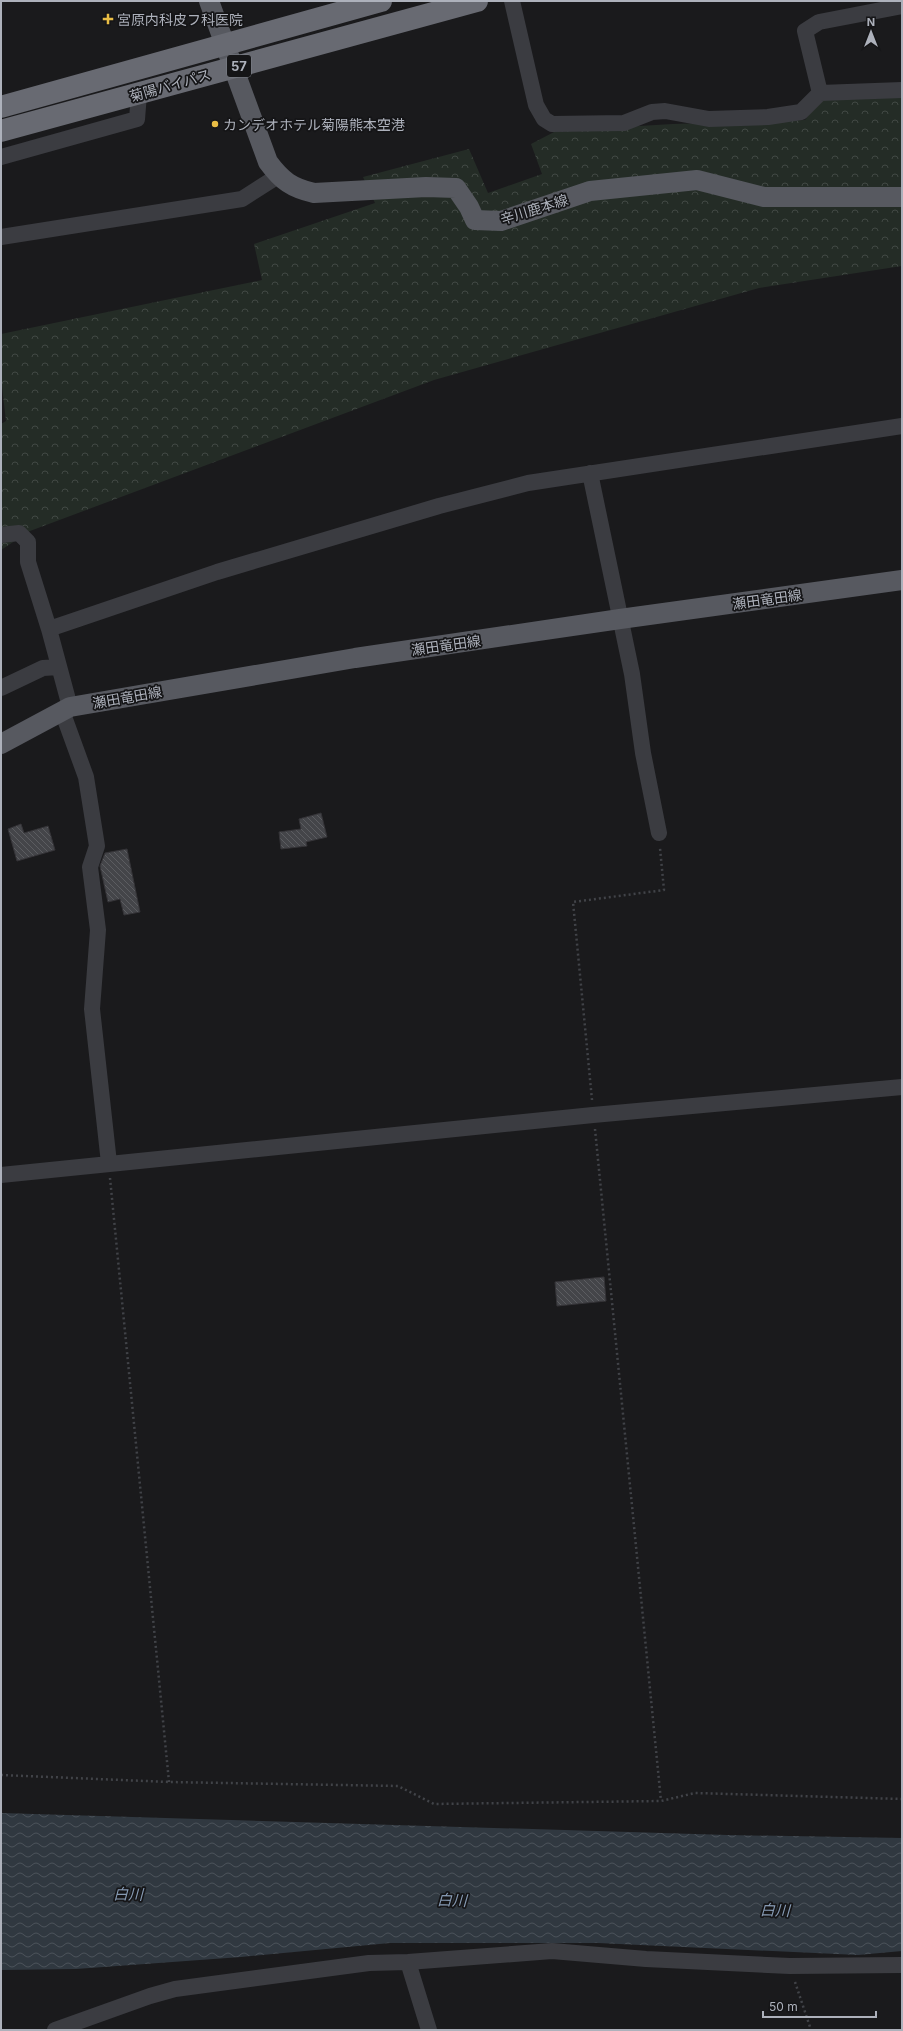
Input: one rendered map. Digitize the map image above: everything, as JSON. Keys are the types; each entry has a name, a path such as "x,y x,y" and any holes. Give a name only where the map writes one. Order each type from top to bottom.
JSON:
{"highway":[{"name":"菊陽バイパス","path":"1,107 382,1"},
{"name":"菊陽バイパス","path":"1,131 477,1"}],"main road":[{"name":"辛川鹿本線","path":"209,1 268,162 278,176 296,189 314,193 426,187 456,188 469,207 475,220 501,221 590,191 697,180 764,197 902,197"},
{"name":"瀬田竜田線","path":"1,744 66,709 355,658 902,580"}],"street":[{"path":"512,1 536,104 544,119 552,124 624,123 652,112 665,111 709,119 768,117 801,112 820,93 902,90"},
{"path":"820,93 805,31 819,22 902,6"},
{"path":"1,157 137,119 139,94"},
{"path":"1,237 242,199 278,176"},
{"path":"49,629 217,572 439,506 528,483 902,426"},
{"path":"590,473 632,674 643,753 659,833"},
{"path":"1,536 19,533 28,542 28,562 49,629 59,667 66,709 86,777 97,846 90,867 98,930 92,1009 109,1163"},
{"path":"1,688 43,668 59,667"},
{"path":"1,1175 593,1115 902,1087"},
{"path":"54,2030 150,1996 175,1989 368,1963 408,1962 552,1951 646,1959 790,1966 902,1965"},
{"path":"408,1962 429,2030"}],"path":[{"path":"659,833 664,890 573,902 661,1801"},
{"path":"109,1163 168,1782"},
{"path":"1,1775 168,1782 398,1786 434,1804 661,1801 695,1793 902,1799"},
{"path":"790,1966 810,2030"}],"green space":[{"path":"902,95 902,266 759,288 434,380 30,531 1,550 1,424 6,421 1,378 1,334 262,280 254,244 375,203 363,177 469,149 488,193 542,174 531,144 556,131 673,124 805,120 822,98"}],"water":[{"name":"白川","path":"1,1813 727,1835 902,1838 902,1951 858,1955 598,1943 390,1943 241,1957 76,1969 1,1970"}],"building":[{"path":"321,813 327,837 306,842 307,846 281,849 279,832 301,829 299,819"},
{"path":"21,824 24,833 48,826 55,850 17,861 8,829"},
{"path":"127,849 140,912 124,915 120,899 108,902 100,866 105,853"},
{"path":"604,1277 606,1301 557,1306 555,1282"}],"place":[{"name":"宮原内科皮フ科医院","path":"108,19"},
{"name":"カンデオホテル菊陽熊本空港","path":"215,124"}]}
